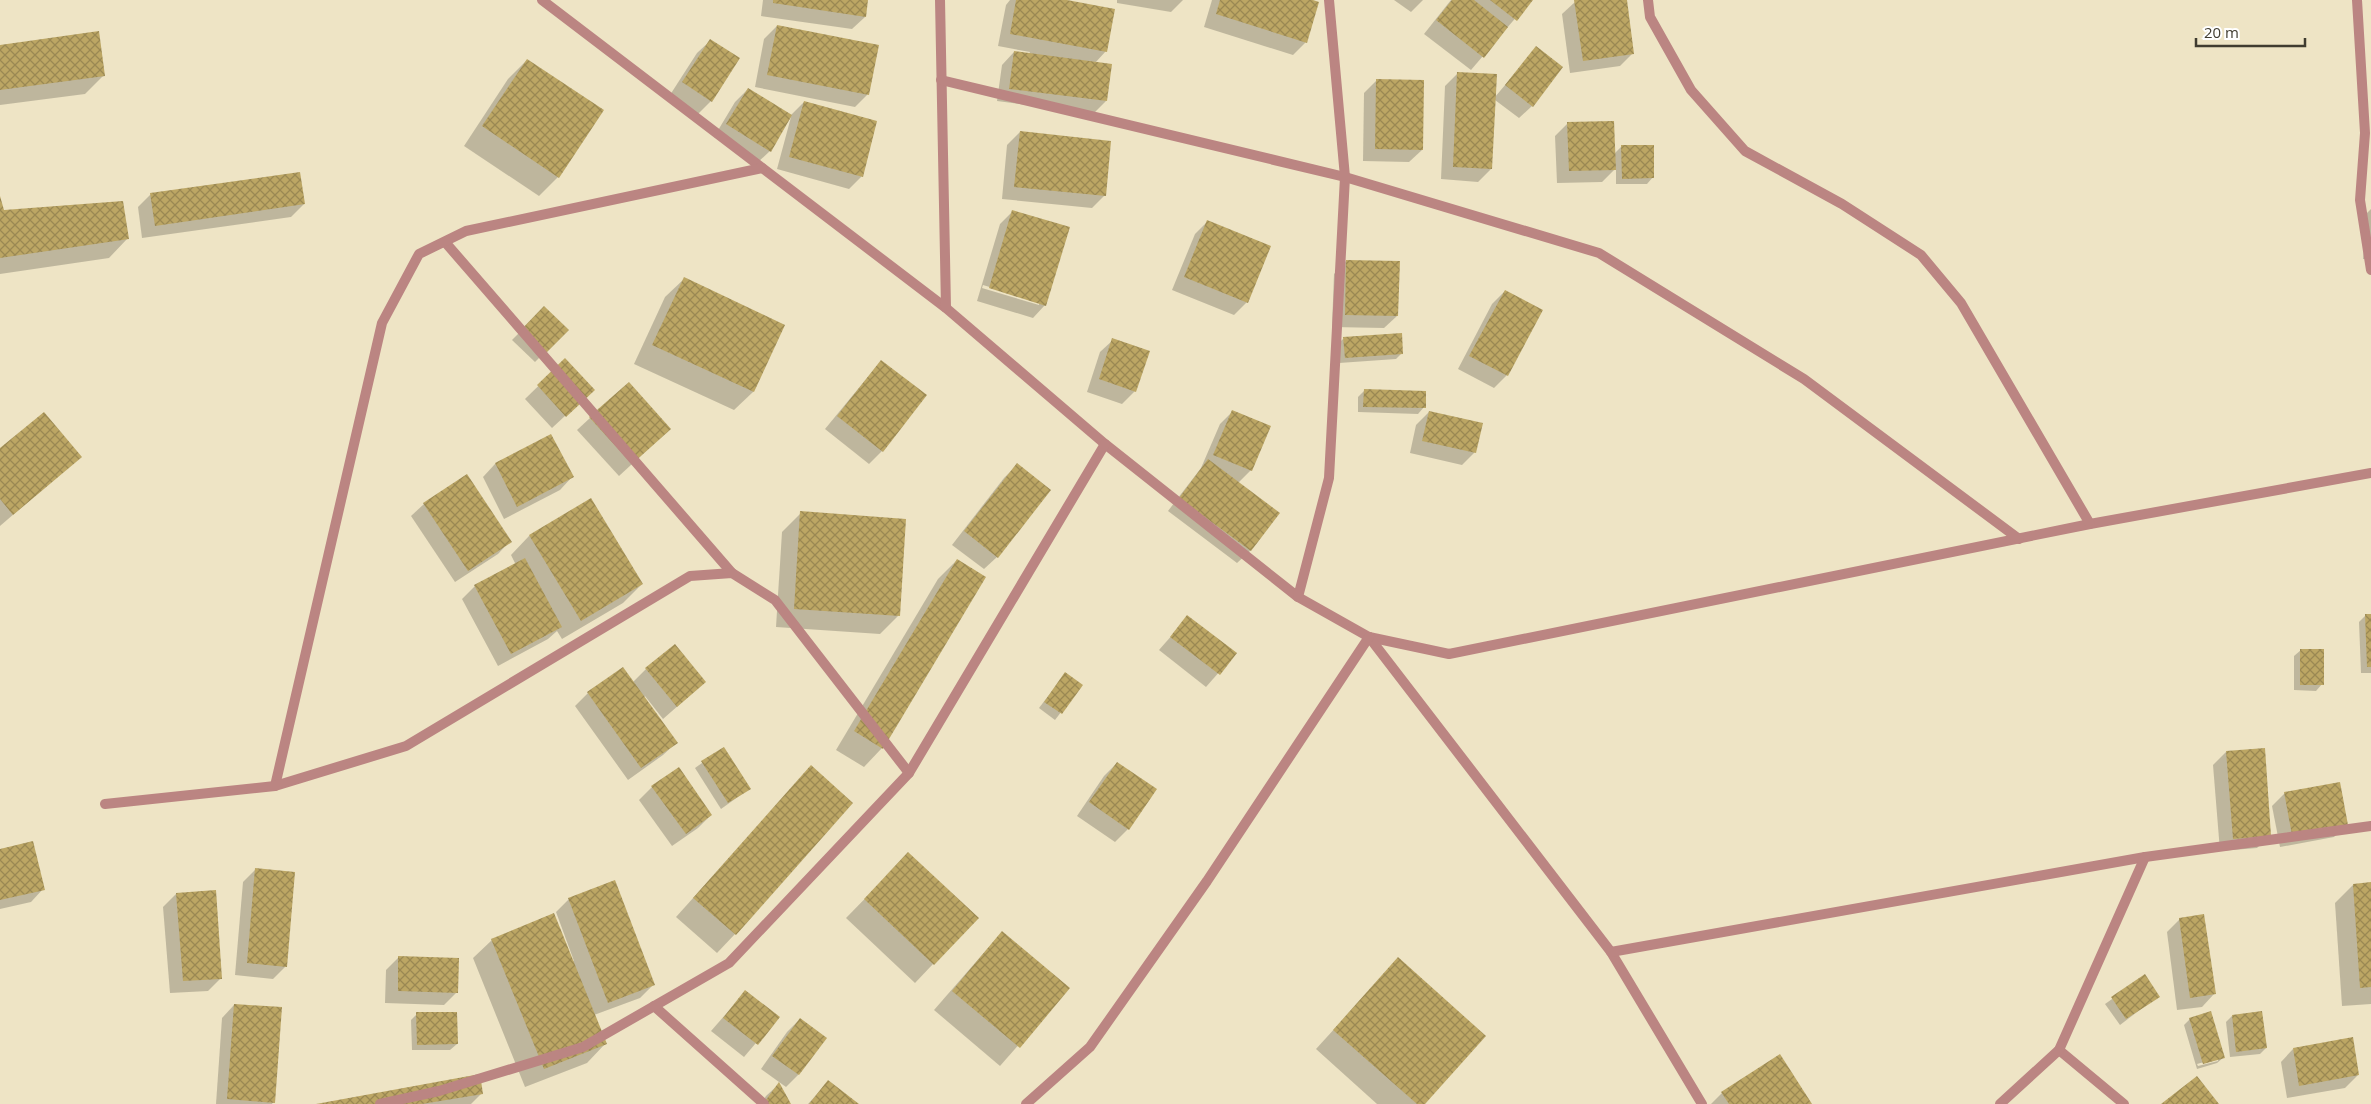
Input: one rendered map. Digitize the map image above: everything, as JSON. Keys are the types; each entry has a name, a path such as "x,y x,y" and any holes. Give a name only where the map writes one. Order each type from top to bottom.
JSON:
{"street":[{"path":"542,0 946,308 1105,444 1298,597 1369,636 1449,654 2090,524 2371,474"},
{"path":"940,0 946,308"},
{"path":"1298,597 1329,478 1345,177 1329,0"},
{"path":"1648,0 1650,17 1691,90 1745,152 1842,204 1921,255 1961,304 2090,524"},
{"path":"2357,0 2368,133 2360,200 2371,270"},
{"path":"942,80 1345,177 1599,253 1804,380 2019,539"},
{"path":"275,786 382,323 419,254 466,231 762,168"},
{"path":"444,242 732,574 775,600 909,773"},
{"path":"380,1104 439,1091 583,1047 729,963 909,773 1105,444"},
{"path":"105,804 275,786 406,746 690,576 732,574"},
{"path":"1369,636 1611,952 1702,1104"},
{"path":"1026,1104 1090,1047 1207,881 1369,636"},
{"path":"1611,952 2146,857 2371,826"},
{"path":"2000,1104 2059,1050 2146,857"},
{"path":"654,1006 764,1104"},
{"path":"2059,1050 2124,1104"}],"building":[{"path":"773,0 868,0 866,17 773,3"},
{"path":"1016,0 1067,0 1115,9 1107,52 1010,34"},
{"path":"1220,0 1313,0 1319,2 1307,43 1216,14"},
{"path":"1452,0 1474,0 1508,27 1484,58 1436,20"},
{"path":"1490,0 1533,0 1517,21"},
{"path":"1574,0 1627,0 1634,54 1583,61"},
{"path":"777,25 879,45 869,95 767,75"},
{"path":"99,31 105,76 0,90 0,45"},
{"path":"710,39 740,58 712,102 682,82"},
{"path":"1536,46 1563,67 1533,107 1505,85"},
{"path":"1014,51 1112,64 1107,101 1009,89"},
{"path":"527,59 604,110 559,178 482,126"},
{"path":"1457,72 1497,74 1492,169 1453,167"},
{"path":"1376,79 1424,80 1423,150 1375,149"},
{"path":"748,88 792,115 771,152 726,124"},
{"path":"804,101 877,121 863,177 789,157"},
{"path":"1614,121 1616,170 1569,171 1567,122"},
{"path":"1020,131 1111,141 1106,196 1014,187"},
{"path":"1621,145 1654,145 1654,178 1622,179"},
{"path":"300,172 305,204 155,226 150,193"},
{"path":"0,196 4,210 123,201 129,239 0,258"},
{"path":"1012,210 1070,227 1046,306 989,288"},
{"path":"1207,220 1271,246 1248,303 1184,277"},
{"path":"1346,260 1400,261 1398,316 1345,315"},
{"path":"684,277 785,325 754,392 652,345"},
{"path":"1505,290 1543,310 1508,376 1469,356"},
{"path":"544,306 569,330 542,357 518,333"},
{"path":"1402,333 1403,354 1345,358 1343,337"},
{"path":"1112,338 1150,351 1136,392 1099,379"},
{"path":"565,358 595,390 566,417 537,385"},
{"path":"881,360 927,395 883,452 837,416"},
{"path":"629,382 671,429 632,464 589,417"},
{"path":"1364,389 1426,391 1426,408 1363,407"},
{"path":"1232,410 1271,426 1252,471 1213,455"},
{"path":"1429,411 1483,423 1476,453 1422,441"},
{"path":"44,412 82,457 13,515 0,499 0,448"},
{"path":"551,434 574,477 517,507 495,463"},
{"path":"1208,459 1280,513 1251,551 1179,498"},
{"path":"1017,463 1051,490 998,558 964,531"},
{"path":"467,474 512,542 468,571 423,503"},
{"path":"591,498 643,584 581,621 529,535"},
{"path":"800,511 906,519 900,616 794,609"},
{"path":"525,558 562,627 511,654 474,585"},
{"path":"957,559 986,577 883,749 854,731"},
{"path":"2365,614 2371,614 2371,667 2367,667"},
{"path":"1187,615 1237,653 1220,675 1170,637"},
{"path":"675,644 706,682 677,707 645,668"},
{"path":"2300,649 2324,649 2324,685 2300,685"},
{"path":"623,667 678,743 641,768 587,692"},
{"path":"1065,672 1083,685 1062,714 1044,702"},
{"path":"724,747 751,789 728,803 701,761"},
{"path":"2265,748 2271,836 2233,839 2226,751"},
{"path":"1117,762 1157,789 1129,830 1089,802"},
{"path":"811,765 853,803 736,935 693,898"},
{"path":"679,767 712,815 686,834 651,786"},
{"path":"2340,782 2348,825 2292,835 2284,792"},
{"path":"33,841 45,890 0,900 0,849"},
{"path":"908,852 979,918 934,965 864,899"},
{"path":"255,868 295,872 287,967 247,963"},
{"path":"615,880 655,985 608,1003 568,898"},
{"path":"2371,882 2371,987 2360,988 2353,884"},
{"path":"216,890 222,979 183,981 176,893"},
{"path":"554,913 607,1044 544,1069 491,939"},
{"path":"2204,914 2216,994 2190,998 2179,918"},
{"path":"1002,931 1070,988 1020,1048 952,991"},
{"path":"398,956 459,958 458,993 398,991"},
{"path":"1398,957 1486,1036 1425,1104 1417,1104 1333,1030"},
{"path":"2145,974 2160,997 2126,1019 2111,997"},
{"path":"745,990 780,1017 758,1045 723,1018"},
{"path":"234,1004 282,1007 275,1103 227,1099"},
{"path":"2211,1011 2225,1058 2203,1064 2189,1018"},
{"path":"2262,1011 2267,1048 2236,1052 2232,1015"},
{"path":"416,1012 457,1012 458,1044 417,1045"},
{"path":"800,1018 827,1038 799,1075 772,1056"},
{"path":"2353,1037 2359,1075 2299,1086 2293,1048"},
{"path":"1780,1054 1812,1104 1729,1104 1721,1092"},
{"path":"480,1074 483,1094 422,1104 316,1104"},
{"path":"2197,1076 2219,1104 2161,1104"},
{"path":"828,1080 859,1104 809,1104"},
{"path":"779,1082 791,1104 763,1104"}]}
